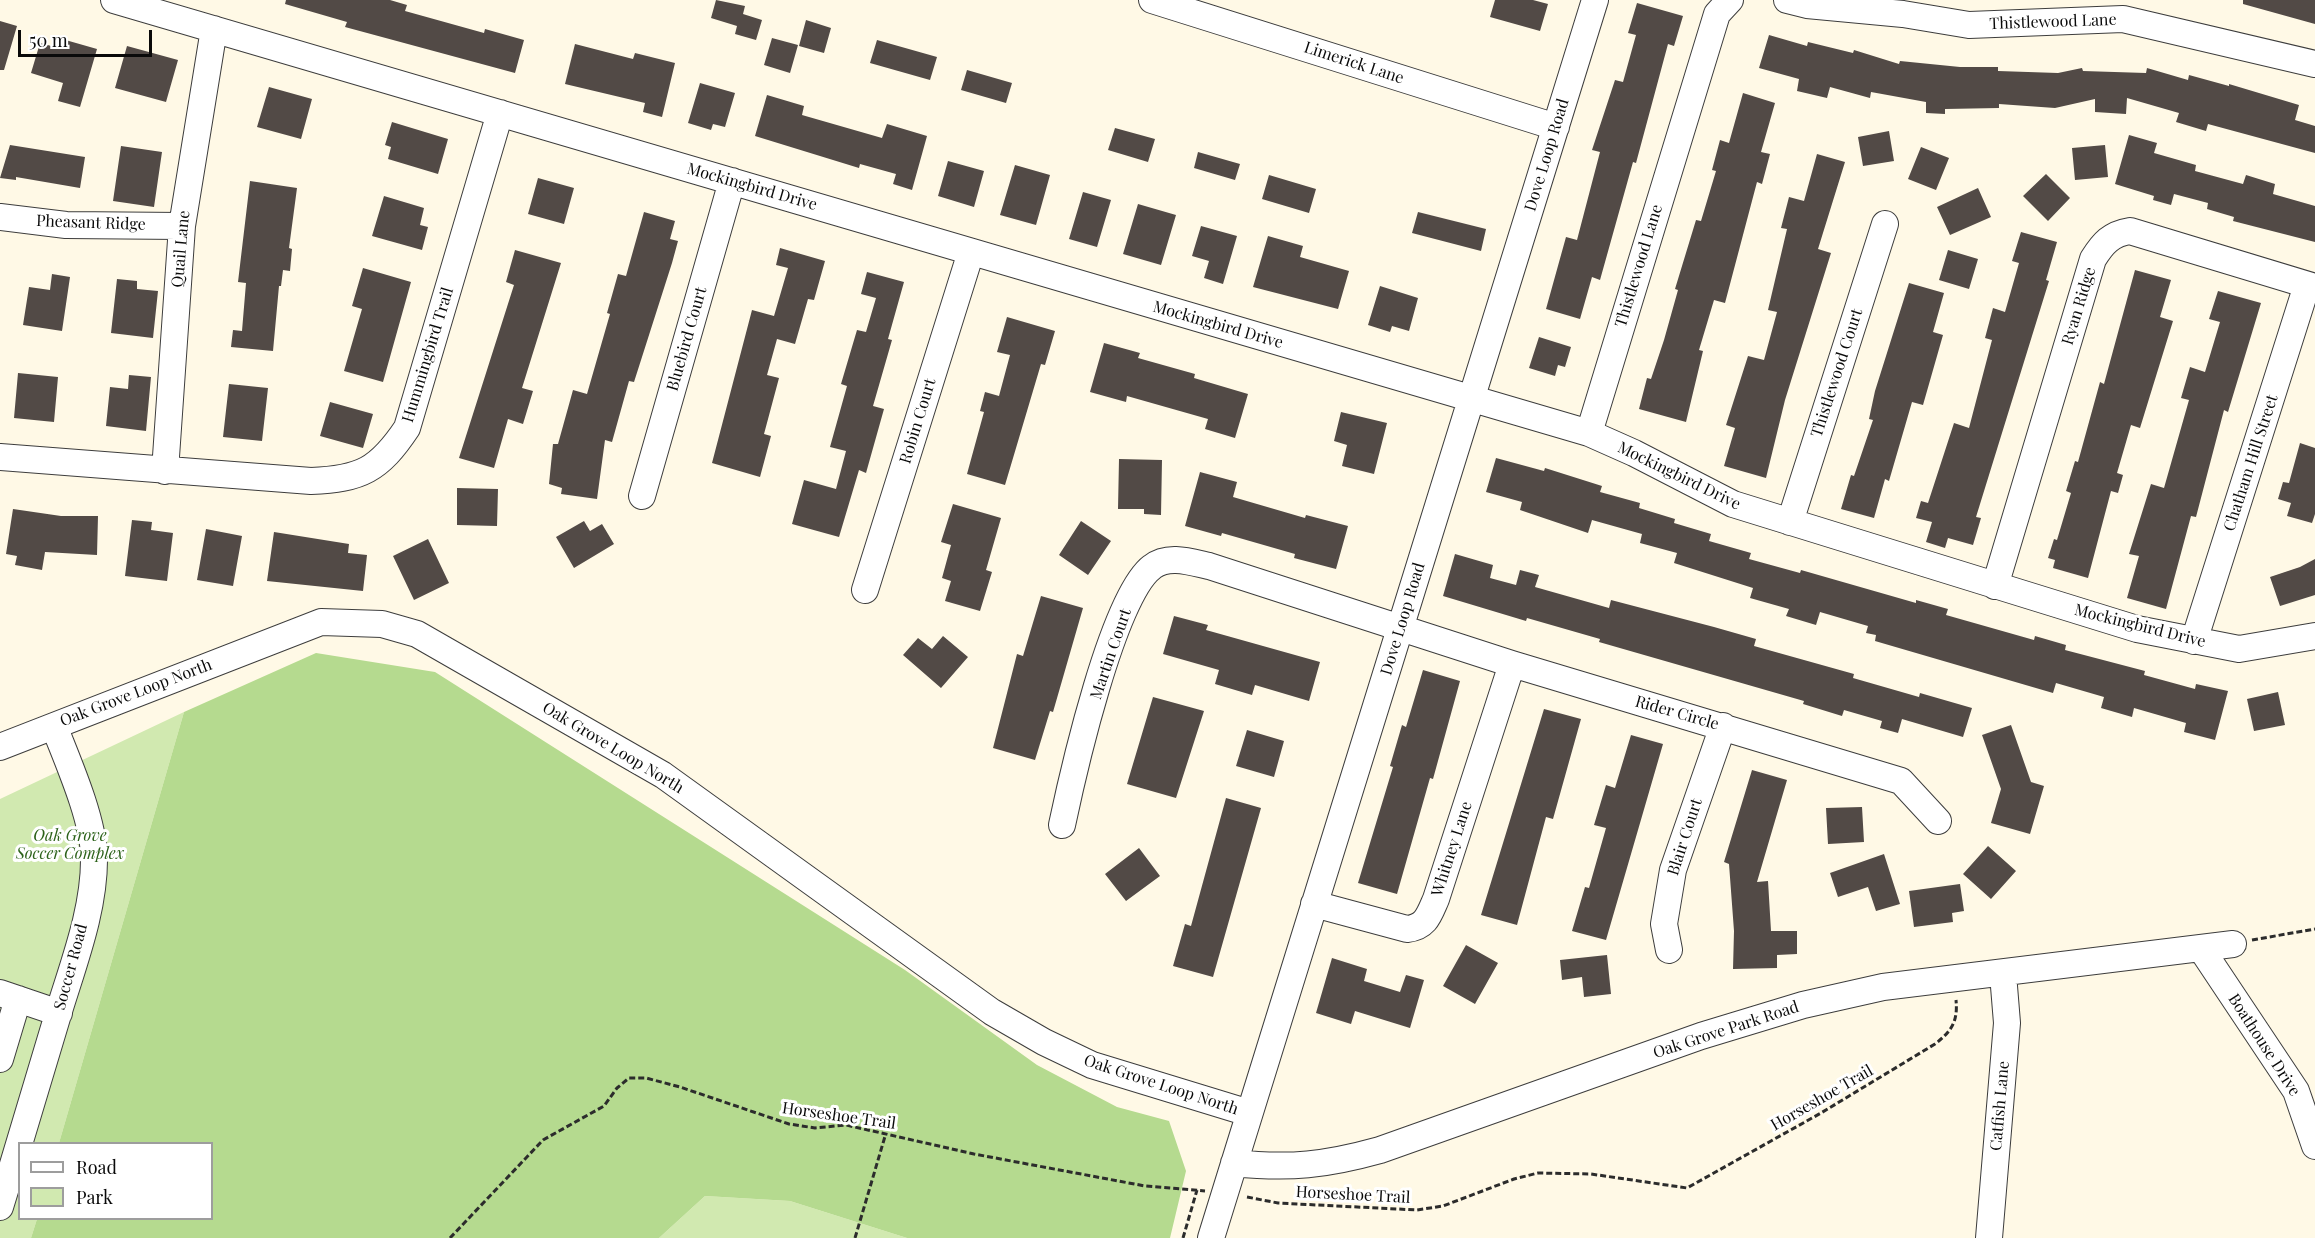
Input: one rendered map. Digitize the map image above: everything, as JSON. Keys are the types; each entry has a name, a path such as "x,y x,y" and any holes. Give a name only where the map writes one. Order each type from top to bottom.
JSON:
{"street":[{"name":"Mockingbird Drive","path":"114,0 1589,433 1634,453 1733,504 2137,629 2239,649 2315,636"},
{"name":"Limerick Lane","path":"1152,0 1556,127"},
{"name":"Dove Loop Road","path":"1211,1238 1595,0"},
{"name":"Thistlewood Lane","path":"1589,433 1695,82 1718,14 1730,0"},
{"name":"Thistlewood Lane","path":"1787,0 1808,5 1969,25 2124,10 2315,64"},
{"name":"Quail Lane","path":"165,471 182,226 214,29"},
{"name":"Hummingbird Trail","path":"0,457 311,481 333,480 360,474 389,455 407,428 500,113"},
{"name":"Bluebird Court","path":"642,496 732,181"},
{"name":"Pheasant Ridge","path":"0,218 66,225 182,226"},
{"name":"Thistlewood Court","path":"1790,522 1885,224"},
{"name":"Ryan Ridge","path":"1995,586 2093,259 2104,243 2116,233 2130,231 2311,286"},
{"name":"Robin Court","path":"865,590 971,252"},
{"name":"Chatham Hill Street","path":"2194,641 2311,286"},
{"name":"Martin Court","path":"1062,825 1079,746 1119,621 1140,580 1151,567 1164,560 1182,560 1209,566 1401,626"},
{"name":"Oak Grove Loop North","path":"0,747 321,622 382,624 417,634 663,775 992,1012 1044,1042 1092,1065 1250,1113"},
{"name":"Rider Circle","path":"1401,626 1512,664 1901,781 1938,821"},
{"name":"Whitney Lane","path":"1314,904 1407,929 1418,928 1425,922 1436,899 1512,664"},
{"name":"Soccer Road","path":"0,1208 10,1136 59,1013 79,947 91,888 94,855 76,785 54,726"},
{"name":"Blair Court","path":"1670,950 1664,924 1673,870 1723,726"},
{"name":"Oak Grove Park Road","path":"1234,1163 1279,1168 1331,1164 1461,1123 1701,1036 1803,1005 1884,987 2202,950 2232,944"},
{"name":"Boathouse Drive","path":"2202,950 2296,1091 2315,1146"},
{"name":"Catfish Lane","path":"1989,1238 2007,1023 2003,974"},
{"path":"0,1059 9,996 59,1013"}],"path":[{"path":"2232,944 2315,929"},
{"name":"Horseshoe Trail","path":"450,1238 543,1140 604,1106 617,1088 629,1078 646,1078 680,1087 789,1124 815,1128 846,1125 974,1154 1145,1186 1225,1193 1278,1203 1417,1210 1443,1206 1514,1179 1538,1173 1591,1174 1687,1188 1821,1113 1950,1032 1958,1015 1953,980"},
{"path":"855,1238 886,1133"},
{"path":"1183,1238 1197,1190"}],"green space":[{"path":"316,653 435,672 905,970 1037,1065 1117,1107 1169,1121 1186,1171 1170,1238 907,1238 790,1201 705,1196 659,1238 31,1238 37,1220 213,1220 213,1142 59,1142 184,712"},
{"name":"Oak Grove Soccer Complex","path":"184,712 59,1142 18,1142 18,1220 37,1220 31,1238 0,1238 0,799"},
{"path":"705,1196 790,1201 907,1238 659,1238"}],"building":[{"path":"286,0 390,0 407,5 405,11 484,33 485,29 524,40 515,73 345,27 347,22 285,4"},
{"path":"716,0 745,6 743,14 762,20 756,40 735,34 737,26 711,18"},
{"path":"1495,0 1533,0 1548,4 1540,31 1490,17"},
{"path":"2243,0 2315,0 2315,24 2243,4"},
{"path":"1637,3 1683,16 1674,46 1668,44 1636,163 1633,162 1600,280 1592,277 1580,319 1546,309 1566,237 1577,240 1600,152 1592,150 1615,80 1623,82 1636,35 1628,33"},
{"path":"806,20 831,28 824,53 799,46"},
{"path":"0,21 17,26 4,70 0,70"},
{"path":"1769,35 1807,46 1808,42 1853,53 1854,50 1899,64 1900,61 1960,67 1998,67 1998,71 2058,73 2082,68 2083,71 2146,73 2147,68 2188,80 2189,75 2229,86 2229,84 2299,105 2295,120 2315,126 2315,153 2208,124 2206,131 2176,122 2179,113 2127,98 2126,114 2095,112 2095,99 2055,108 1999,104 1999,108 1945,109 1945,114 1926,113 1926,102 1871,92 1870,98 1830,87 1827,98 1797,91 1799,79 1759,68"},
{"path":"772,38 798,45 790,73 764,65"},
{"path":"62,39 97,49 80,107 58,101 63,83 31,73 40,43 59,48"},
{"path":"877,40 937,57 930,80 870,63"},
{"path":"575,44 633,59 635,53 675,63 662,117 643,112 645,103 565,84"},
{"path":"127,46 178,60 166,102 115,88"},
{"path":"967,70 1012,83 1006,103 961,90"},
{"path":"700,83 735,93 725,127 713,124 711,130 688,123"},
{"path":"269,87 312,99 301,139 257,127"},
{"path":"1743,93 1775,103 1761,152 1770,154 1762,184 1757,182 1725,303 1714,300 1699,350 1703,351 1686,422 1639,409 1647,378 1651,379 1664,340 1678,290 1675,289 1696,220 1701,221 1716,171 1712,170 1720,140 1729,143"},
{"path":"767,95 804,106 802,115 882,138 887,124 927,136 912,190 893,184 896,174 860,164 859,168 755,136"},
{"path":"392,122 448,139 438,174 388,159 391,147 385,145"},
{"path":"1115,128 1155,139 1148,162 1108,150"},
{"path":"1889,131 1894,161 1863,166 1858,137"},
{"path":"2129,135 2157,143 2154,153 2196,165 2195,171 2243,184 2246,175 2275,184 2273,194 2315,206 2315,242 2233,221 2234,217 2207,209 2208,203 2174,194 2171,205 2153,200 2154,196 2115,184"},
{"path":"10,145 85,157 80,188 16,177 16,180 0,178"},
{"path":"2105,145 2108,177 2075,180 2072,148"},
{"path":"121,146 162,152 154,207 113,201"},
{"path":"1921,147 1949,158 1936,190 1908,179"},
{"path":"1198,152 1240,164 1235,180 1194,168"},
{"path":"1817,154 1845,162 1818,249 1831,253 1785,400 1766,478 1724,466 1735,428 1726,425 1748,356 1764,360 1777,312 1768,310 1787,229 1781,228 1789,197 1804,201"},
{"path":"948,161 984,171 974,207 938,196"},
{"path":"1015,165 1050,175 1036,225 1000,215"},
{"path":"2046,174 2070,198 2048,221 2023,196"},
{"path":"1269,175 1316,189 1309,213 1262,199"},
{"path":"538,178 574,188 564,224 528,214"},
{"path":"250,181 297,188 289,248 292,249 290,271 283,270 281,286 279,286 273,351 231,347 233,330 242,331 246,283 238,282"},
{"path":"1978,188 1991,217 1950,235 1937,207"},
{"path":"1083,192 1111,200 1097,247 1069,239"},
{"path":"384,196 424,208 420,225 428,227 422,250 372,236"},
{"path":"1138,204 1176,215 1161,265 1123,254"},
{"path":"644,212 675,221 670,239 678,241 672,263 634,382 629,381 612,442 605,440 597,499 561,494 562,488 549,484 553,444 558,444 573,390 587,394 610,314 607,313 618,274 626,276"},
{"path":"1418,212 1486,229 1481,251 1412,233"},
{"path":"1201,226 1237,236 1223,284 1204,278 1209,261 1192,256"},
{"path":"2021,232 2057,242 2046,280 2049,281 1976,517 1981,518 1973,545 1948,538 1945,548 1926,542 1932,522 1916,518 1921,501 1928,503 1954,423 1969,428 1992,340 1985,338 1993,308 2005,312 2019,263 2012,261"},
{"path":"1268,236 1303,246 1300,257 1349,271 1338,309 1253,287"},
{"path":"780,248 825,261 814,300 808,299 795,344 777,339 767,375 779,378 764,434 771,436 760,477 712,463 752,310 774,316 788,268 776,265"},
{"path":"515,250 561,263 522,388 533,391 523,424 508,419 494,468 459,458 514,285 506,282"},
{"path":"1948,250 1978,259 1969,289 1939,280"},
{"path":"363,268 411,282 383,382 344,371 362,309 352,306"},
{"path":"2135,270 2171,280 2160,317 2173,321 2140,428 2131,425 2117,473 2123,475 2118,493 2111,491 2088,578 2053,568 2055,560 2048,558 2054,539 2057,540 2071,493 2066,491 2075,461 2078,462 2100,382 2104,384"},
{"path":"867,272 904,282 888,339 892,340 873,406 884,409 866,473 859,470 839,537 792,524 804,480 836,489 846,451 830,447 847,386 841,384 857,330 866,332 876,298 861,294"},
{"path":"52,274 70,277 62,331 23,325 29,287 50,290"},
{"path":"117,279 137,281 137,289 158,291 153,338 111,333"},
{"path":"1909,283 1944,293 1933,332 1943,335 1923,405 1912,402 1889,481 1885,479 1874,518 1841,509 1851,475 1854,476 1873,420 1869,419 1875,391"},
{"path":"1380,286 1418,298 1409,331 1392,326 1390,332 1368,325"},
{"path":"2218,291 2261,303 2228,412 2224,410 2196,517 2191,516 2166,609 2127,598 2139,556 2129,554 2151,484 2164,488 2189,400 2181,398 2190,367 2205,372 2220,322 2209,319"},
{"path":"1007,317 1055,331 1045,365 1041,364 1005,485 967,474 984,412 980,411 985,392 999,396 1010,355 997,352"},
{"path":"1539,337 1571,347 1565,367 1558,365 1555,376 1529,368"},
{"path":"1104,343 1140,353 1138,358 1195,374 1194,378 1248,394 1235,438 1205,429 1208,419 1127,396 1126,402 1090,392"},
{"path":"18,373 58,377 54,422 14,418"},
{"path":"129,375 151,377 146,431 106,426 110,387 128,389"},
{"path":"229,384 268,388 262,441 223,437"},
{"path":"330,402 373,414 363,448 320,436"},
{"path":"1341,412 1387,423 1374,474 1342,466 1347,445 1334,441"},
{"path":"2300,443 2315,448 2315,514 2312,523 2287,516 2291,503 2278,499 2283,482 2289,483"},
{"path":"1496,458 1544,471 1545,468 1602,486 1600,492 1640,503 1639,508 1675,519 1674,523 1711,534 1709,541 1751,553 1749,559 1800,573 1801,570 1916,603 1916,600 1948,609 1946,615 2034,640 2035,636 2066,645 2065,650 2145,671 2144,675 2195,689 2196,684 2228,691 2215,740 2184,732 2186,723 2134,708 2132,717 2101,708 2104,697 2056,683 2053,693 1875,641 1876,635 1866,633 1868,626 1820,612 1816,625 1786,616 1789,609 1750,598 1753,588 1674,563 1677,553 1640,543 1642,534 1592,520 1588,533 1520,510 1522,502 1486,492"},
{"path":"1119,459 1162,460 1161,515 1144,514 1144,509 1118,509"},
{"path":"1200,472 1237,482 1233,497 1305,518 1306,515 1348,526 1336,569 1294,558 1295,554 1222,533 1221,536 1185,526"},
{"path":"457,488 498,489 497,526 457,525"},
{"path":"953,504 1001,518 986,570 992,572 980,611 945,601 951,581 942,578 951,545 941,542"},
{"path":"13,509 61,516 98,516 97,555 45,552 42,570 15,565 17,556 6,554"},
{"path":"132,520 152,522 151,530 173,533 167,581 125,576"},
{"path":"584,521 590,531 602,524 614,544 574,568 556,537"},
{"path":"1081,521 1111,541 1088,575 1059,555"},
{"path":"206,529 242,536 233,586 197,580"},
{"path":"274,532 349,544 348,553 367,555 363,591 267,581"},
{"path":"428,539 449,583 414,600 393,556"},
{"path":"1455,554 1493,565 1490,578 1516,585 1520,570 1539,575 1535,587 1609,608 1611,600 1714,627 1756,639 1754,646 1854,674 1853,678 1919,697 1920,693 1972,708 1963,737 1902,719 1898,733 1880,728 1882,721 1844,710 1842,716 1803,704 1804,701 1599,642 1600,639 1527,618 1526,621 1443,596"},
{"path":"2315,559 2315,595 2280,606 2270,577 2300,567"},
{"path":"1041,596 1083,608 1053,712 1050,711 1035,760 993,748 1017,654 1023,656"},
{"path":"1174,616 1208,625 1206,630 1320,662 1309,701 1255,685 1252,695 1215,684 1219,670 1163,654"},
{"path":"943,636 968,657 941,688 903,655 918,638 932,649"},
{"path":"1423,670 1460,681 1433,779 1430,778 1397,894 1358,883 1393,767 1390,766 1402,725 1406,727"},
{"path":"2278,692 2285,725 2254,731 2247,699"},
{"path":"1153,697 1204,711 1176,798 1127,784"},
{"path":"1544,709 1581,719 1553,819 1546,817 1517,925 1481,915"},
{"path":"2011,725 2031,782 2044,786 2030,834 1991,823 2001,789 1982,735"},
{"path":"1247,730 1284,741 1274,777 1236,766"},
{"path":"1631,735 1663,744 1606,940 1572,931 1585,887 1589,888 1606,828 1594,825 1606,785 1615,788"},
{"path":"1752,770 1787,780 1757,882 1768,881 1771,931 1797,931 1797,954 1777,955 1777,968 1733,969 1734,931 1729,864 1724,862"},
{"path":"1226,798 1261,808 1213,977 1173,966 1185,924 1191,926"},
{"path":"1862,807 1864,842 1828,844 1826,808"},
{"path":"1988,846 2016,871 1991,899 1963,874"},
{"path":"1139,848 1160,876 1126,901 1105,874"},
{"path":"1884,854 1900,904 1876,911 1868,887 1838,897 1830,873"},
{"path":"1960,884 1964,911 1952,913 1953,922 1914,927 1909,891"},
{"path":"1466,945 1498,963 1475,1004 1443,986"},
{"path":"1607,955 1611,994 1584,997 1582,977 1562,980 1560,960"},
{"path":"1332,958 1367,969 1364,981 1400,992 1406,975 1424,980 1410,1028 1355,1011 1351,1024 1316,1013"}]}
